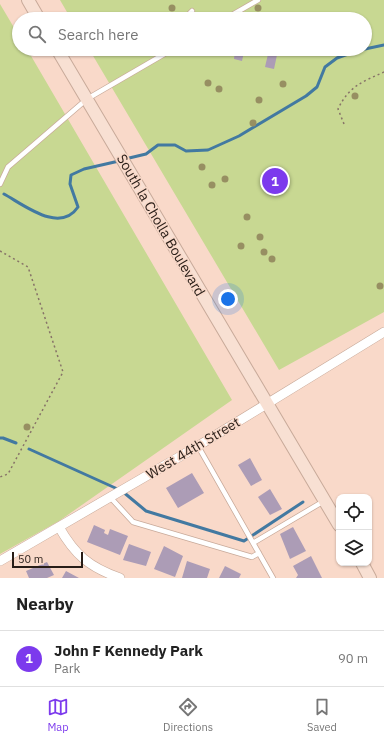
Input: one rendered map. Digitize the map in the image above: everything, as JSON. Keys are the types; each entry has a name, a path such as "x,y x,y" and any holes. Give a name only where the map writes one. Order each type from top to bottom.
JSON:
{"main road":[{"path":"28,0 35,12"},
{"name":"South la Cholla Boulevard","path":"61,56 336,520"},
{"path":"364,566 370,578"}],"street":[{"name":"West 44th Street","path":"0,561 198,446 384,332"},
{"path":"59,526 70,545 86,562 120,578"}],"lane":[{"path":"237,12 258,0"},
{"path":"0,184 8,167 87,99 161,56"},
{"path":"198,446 273,578"},
{"path":"110,497 133,522 252,557 259,553"},
{"path":"253,543 324,501"}],"path":[{"path":"344,124 338,109 344,97 355,86 384,72"},
{"path":"0,251 28,267 63,372 8,474 0,477"}],"green space":[{"path":"60,0 384,0 384,312 279,370 93,56 372,56 372,12 67,12"},
{"path":"0,4 12,24 12,56 31,56 232,400 59,521 0,554"}],"building":[{"path":"234,56 243,56 242,61 234,59"},
{"path":"268,56 277,56 274,69 265,67"},
{"path":"250,458 262,480 251,486 238,465"},
{"path":"192,473 204,493 178,508 166,488"},
{"path":"270,489 282,509 270,515 258,497"},
{"path":"94,525 105,530 104,533 108,535 110,529 128,536 120,555 87,542"},
{"path":"293,527 306,551 290,559 280,534"},
{"path":"129,544 151,552 146,566 123,560"},
{"path":"164,546 183,556 175,577 154,569"},
{"path":"311,556 322,578 296,578 298,575 293,566"},
{"path":"187,561 210,569 207,578 182,578"},
{"path":"47,562 54,575 47,578 29,578 26,571"},
{"path":"225,566 241,574 239,578 219,578"},
{"path":"66,571 79,578 62,578"}],"waterway":[{"path":"372,48 384,45"},
{"path":"125,159 146,154 158,145 175,145 186,151 208,150 239,136 306,96 317,87 325,67 337,58 343,56"},
{"path":"4,194 42,215 52,218 62,218 70,215 78,207 70,184 71,175 84,169 119,161"},
{"path":"0,438 16,443"},
{"path":"29,449 122,491 146,511 244,541 303,502"}],"place":[{"name":"John F Kennedy Park","path":"275,181"}]}
